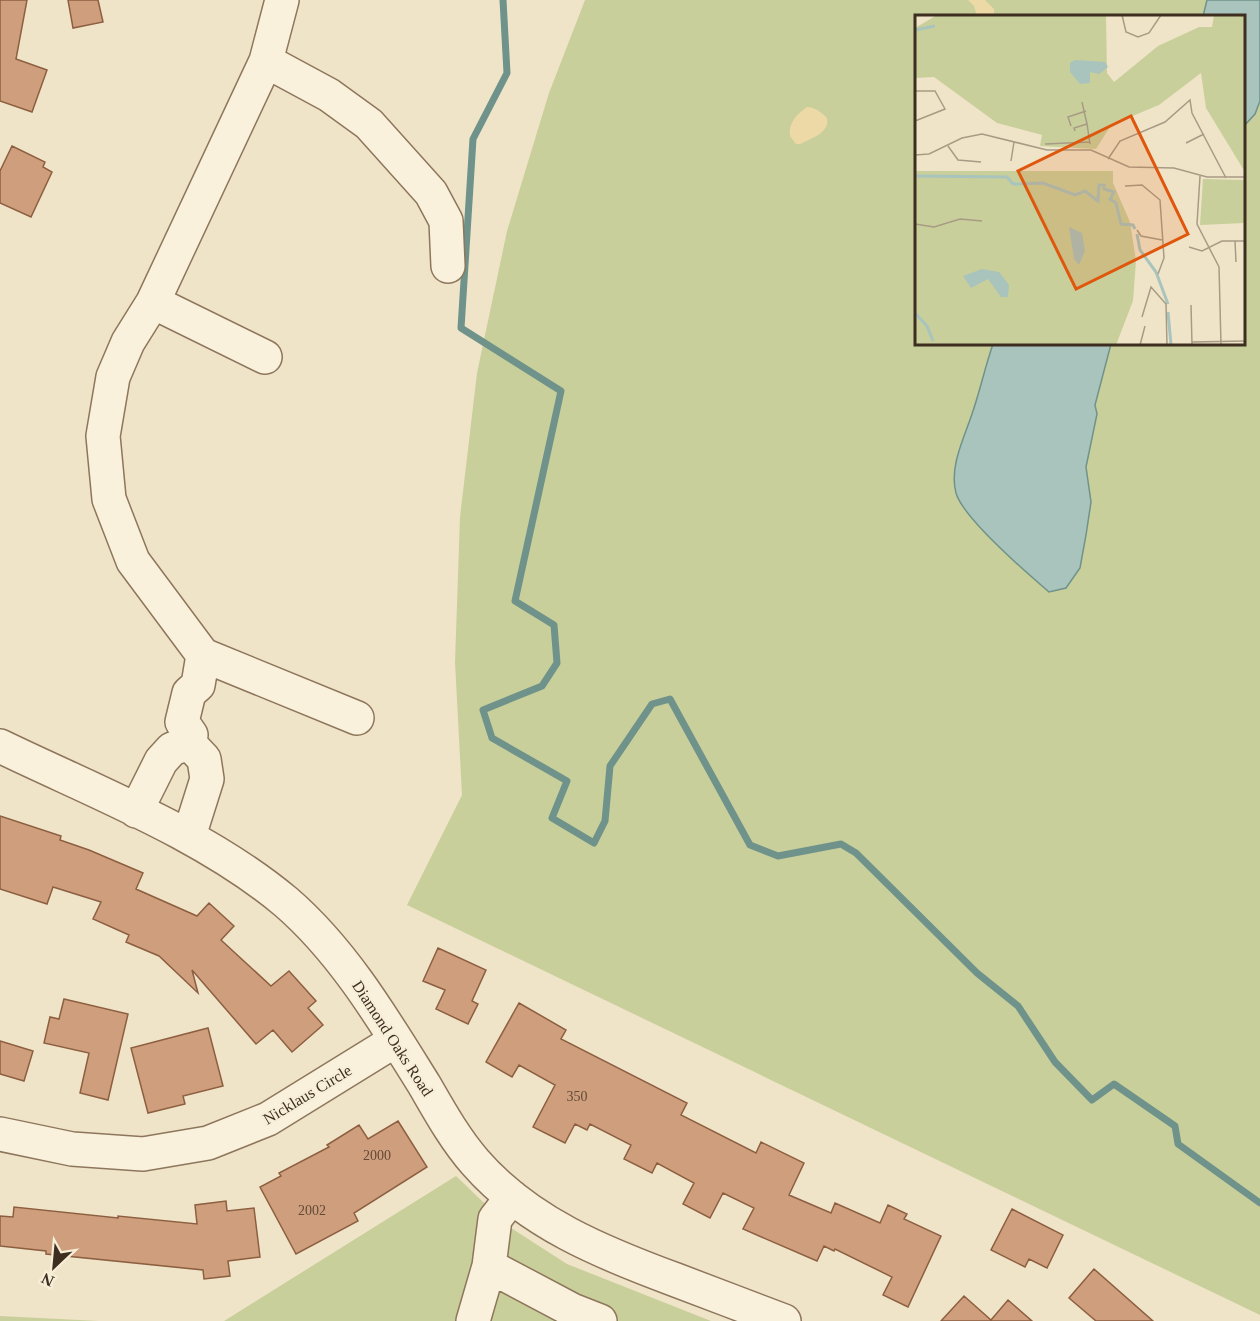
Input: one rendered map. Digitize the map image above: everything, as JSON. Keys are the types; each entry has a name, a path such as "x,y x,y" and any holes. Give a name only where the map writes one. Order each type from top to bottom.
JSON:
{"street":[{"path":"136,811 161,761 172,749 190,739 202,726 207,696 201,670 133,561 109,499 103,436 113,377 128,342 153,302 266,61 282,0"},
{"path":"266,61 329,95 369,124 431,193 446,221 448,266"},
{"path":"153,302 265,357"},
{"path":"201,670 357,718"},
{"path":"189,836 207,779 204,759 190,739"},
{"name":"Diamond Oaks Road","path":"0,746 189,836 239,867 286,903 325,942 357,983 475,1162 512,1197 557,1228 586,1244 619,1259 784,1321"},
{"name":"Nicklaus Circle","path":"0,1134 72,1149 143,1154 208,1143 268,1119 396,1040"},
{"path":"473,1321 489,1266 495,1219 512,1197"},
{"path":"489,1266 572,1310 600,1321"}],"green space":[{"path":"585,0 1260,0 1260,1315 407,905 462,795 455,662 460,517 477,373 507,231 549,93"},
{"path":"456,1176 508,1226 567,1264 711,1321 224,1321"},
{"path":"0,1316 99,1321 0,1321"}],"sand":[{"path":"968,0 985,0 994,9 994,15 977,15 974,6"},
{"path":"807,107 813,108 827,118 826,128 819,134 796,144 790,136 790,127"}],"water":[{"path":"1207,0 1260,0 1260,101 1255,114 1245,125 1245,15 1203,15"},
{"path":"993,345 1111,345 1095,405 1097,414 1086,467 1091,502 1080,568 1066,588 1049,592 1039,584 983,531 961,504 956,493 954,473 958,453"}],"building":[{"path":"0,0 27,0 16,59 47,70 32,112 0,101"},
{"path":"68,0 98,0 103,22 73,28"},
{"path":"12,146 45,162 43,167 52,172 31,217 0,203 0,171"},
{"path":"0,816 61,836 60,840 143,873 136,889 197,916 209,903 234,926 221,940 271,986 289,971 316,1001 308,1008 323,1025 292,1052 273,1030 256,1044 192,970 198,993 159,956 126,942 129,935 93,919 101,902 53,887 47,904 0,889"},
{"path":"438,948 486,970 472,1001 478,1004 468,1024 436,1009 445,990 423,981"},
{"path":"64,999 128,1014 108,1100 80,1093 89,1053 44,1043 50,1017 59,1019"},
{"path":"519,1003 566,1030 561,1039 687,1103 681,1115 756,1153 761,1142 804,1163 789,1195 831,1213 835,1203 880,1223 888,1205 907,1214 904,1219 941,1236 908,1307 883,1295 892,1277 835,1249 834,1251 824,1246 817,1261 743,1229 754,1208 723,1193 710,1218 683,1204 694,1183 657,1163 652,1173 624,1159 631,1145 590,1124 587,1130 575,1124 565,1143 533,1127 555,1085 519,1065 512,1077 486,1062"},
{"path":"208,1028 223,1086 183,1096 185,1104 148,1113 131,1048"},
{"path":"0,1041 33,1051 24,1081 0,1074"},
{"path":"398,1121 427,1167 354,1213 358,1221 296,1254 260,1187 281,1176 279,1173 329,1147 327,1145 359,1125 368,1139"},
{"path":"226,1201 227,1211 254,1208 260,1257 228,1261 230,1276 204,1279 203,1270 46,1254 46,1251 0,1246 0,1216 13,1217 14,1207 197,1224 195,1205"},
{"path":"1012,1209 1063,1235 1047,1268 1029,1259 1025,1267 991,1250"},
{"path":"1094,1269 1153,1321 1096,1321 1069,1298"},
{"path":"964,1296 991,1320 1008,1300 1032,1321 941,1321"}],"waterway":[{"path":"503,0 507,73 473,139 461,328 561,391 515,601 554,625 557,663 542,686 483,710 492,738 567,781 552,818 594,843 605,821 610,766 652,704 670,699 750,845 778,856 841,844 856,853 977,973 1018,1006 1055,1062 1092,1100 1114,1084 1175,1126 1178,1144 1260,1203"}]}
